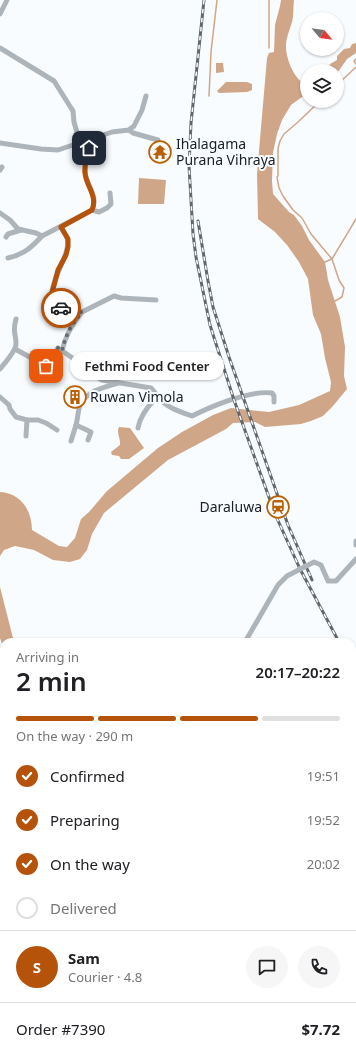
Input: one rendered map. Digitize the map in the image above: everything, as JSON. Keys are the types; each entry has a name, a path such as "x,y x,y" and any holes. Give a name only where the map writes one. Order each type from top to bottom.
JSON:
{"street":[{"path":"0,14 7,0"},
{"path":"0,48 54,81 73,112 74,122 80,143"},
{"path":"0,143 51,150 63,149 112,132 129,130 134,126 142,110 146,96"},
{"path":"129,130 133,133 158,140"},
{"path":"8,258 19,255 30,248 42,236 92,210 94,205 92,190 86,178 84,169 90,139"},
{"path":"92,210 99,212 108,208 111,204 110,194"},
{"path":"0,213 18,228 42,236"},
{"path":"61,227 68,239 68,247 66,255 58,270 52,293 56,304 70,313 82,312 114,296 128,299 156,300"},
{"path":"6,237 8,234 22,230"},
{"path":"62,351 64,341 82,312"},
{"path":"0,369 15,349 16,344 13,330 16,319"},
{"path":"15,349 46,366 58,348 74,359 87,371 102,380 151,388 159,398 171,408 192,416 202,411 249,395 267,392 272,393 274,396 274,402"},
{"path":"71,441 80,403 95,390 119,383"},
{"path":"0,397 9,405 16,417 27,420 38,420 57,430"},
{"path":"138,428 139,420 151,403 156,398 159,398"},
{"path":"26,436 27,420"},
{"path":"76,425 91,432 88,440"},
{"path":"247,638 278,585 287,576 314,562 321,566 328,581 336,581 356,559"}],"shaded area":[{"path":"281,0 294,0 293,19 287,40 286,51 289,63 300,80 300,98 291,105 282,120 277,134 273,153 273,194 289,212 294,215 302,226 309,240 325,262 328,280 340,317 345,347 344,376 347,389 323,416 311,421 301,424 265,427 255,422 233,423 226,429 168,460 104,513 92,534 87,550 80,559 70,562 53,560 34,550 15,546 4,550 0,556 0,492 14,496 24,504 30,516 32,530 59,546 67,547 75,538 81,519 107,491 158,448 182,432 213,415 231,408 269,412 299,405 330,391 331,382 321,334 313,315 308,279 299,262 287,245 275,232 258,219 257,174 267,58 269,53 274,52 275,25"},
{"path":"356,43 356,53 347,59 344,64 330,64 337,60 337,56 344,56 344,49 350,48 352,44"},
{"path":"216,63 223,63 224,72 216,73"},
{"path":"226,82 247,82 252,84 252,90 247,92 219,93 217,91"},
{"path":"139,178 166,180 164,204 138,204"},
{"path":"119,427 130,428 144,448 129,459 121,459 119,456 112,455 111,452 120,445 118,432"},
{"path":"0,587 13,638 0,638"}],"waterway":[{"path":"209,96 211,52 217,0"},
{"path":"269,0 269,48"},
{"path":"356,59 354,61 356,64"},
{"path":"344,78 356,67"},
{"path":"313,108 284,134 280,141 278,148 277,177 279,188 283,196 293,210 302,218 311,234 332,259 339,280 344,288 342,297 335,301"},
{"path":"325,262 332,259 356,219"}],"railway":[{"path":"204,0 191,123 189,166 193,234 196,257 210,325 234,400 275,514 300,569 337,638"},
{"path":"198,221 213,307 288,525 312,580"}],"way so far":[{"path":"46,366 58,348 62,351 64,341 82,312 70,313 61,308"}],"place":[{"name":"Ihalagama Purana Vihraya","path":"160,152"},
{"name":"Fethmi Food Center","path":"46,366"},
{"name":"Ruwan Vimola","path":"75,397"},
{"name":"Daraluwa","path":"278,507"}],"route":[{"path":"61,308 56,304 52,293 58,270 66,255 68,247 68,239 61,227 92,210 94,205 92,190 86,178 84,169 89,148"}]}
